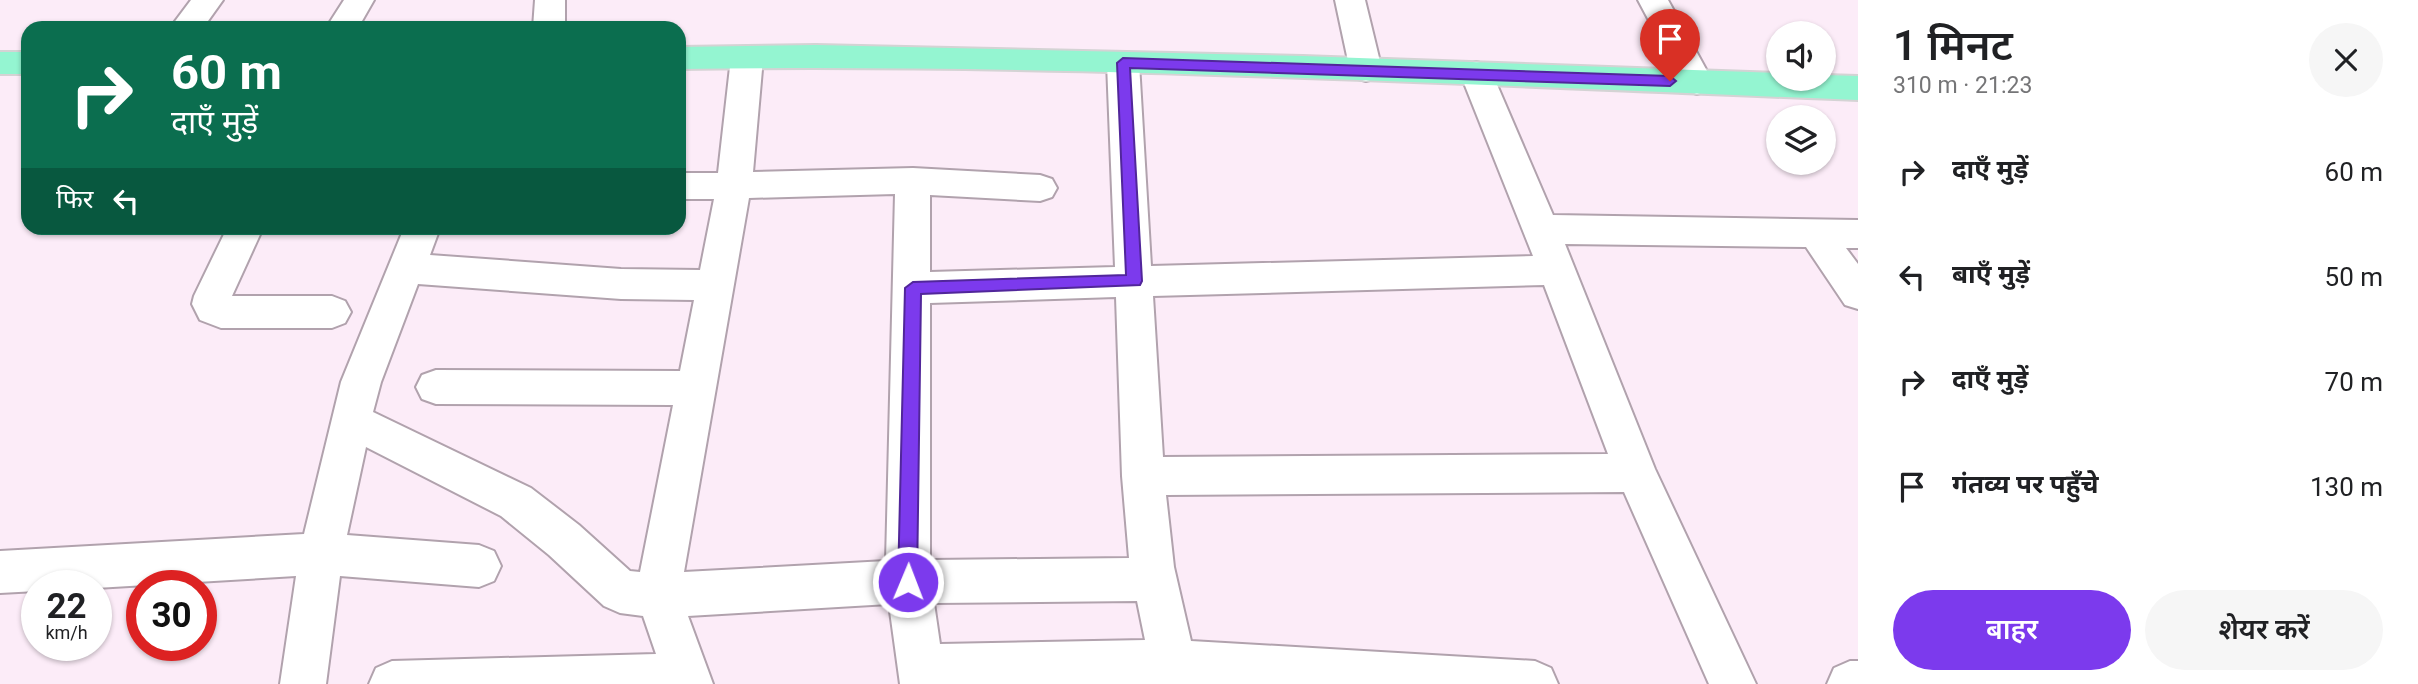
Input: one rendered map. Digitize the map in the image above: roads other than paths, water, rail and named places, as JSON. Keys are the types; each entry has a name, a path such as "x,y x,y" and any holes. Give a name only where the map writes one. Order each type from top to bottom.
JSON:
{"main road":[{"path":"686,58 816,56 1123,63 1858,88"},
{"path":"0,63 21,63"}],"street":[{"path":"192,21 208,0"},
{"path":"346,21 359,0"},
{"path":"549,21 550,0"},
{"path":"1350,0 1366,70"},
{"path":"1653,0 1697,82"},
{"path":"392,684 688,681 658,596 734,187 747,58"},
{"path":"1123,63 1143,476 1154,579 1175,674"},
{"path":"1476,73 1636,473 1733,684"},
{"path":"914,181 908,582 921,676 1175,674 1534,684"},
{"path":"686,186 914,181 1040,188"},
{"path":"1540,229 1858,234"},
{"path":"1816,233 1858,294"},
{"path":"242,235 213,296 213,309 220,312 332,312"},
{"path":"303,684 321,554 361,382 419,235"},
{"path":"406,268 621,284 716,285"},
{"path":"913,288 1556,270"},
{"path":"436,387 697,388"},
{"path":"351,421 516,502 564,540 620,591 658,596 908,582 1154,579"},
{"path":"1143,476 1636,473"},
{"path":"0,572 321,554 479,566"},
{"path":"1850,684 1858,684"}]}
